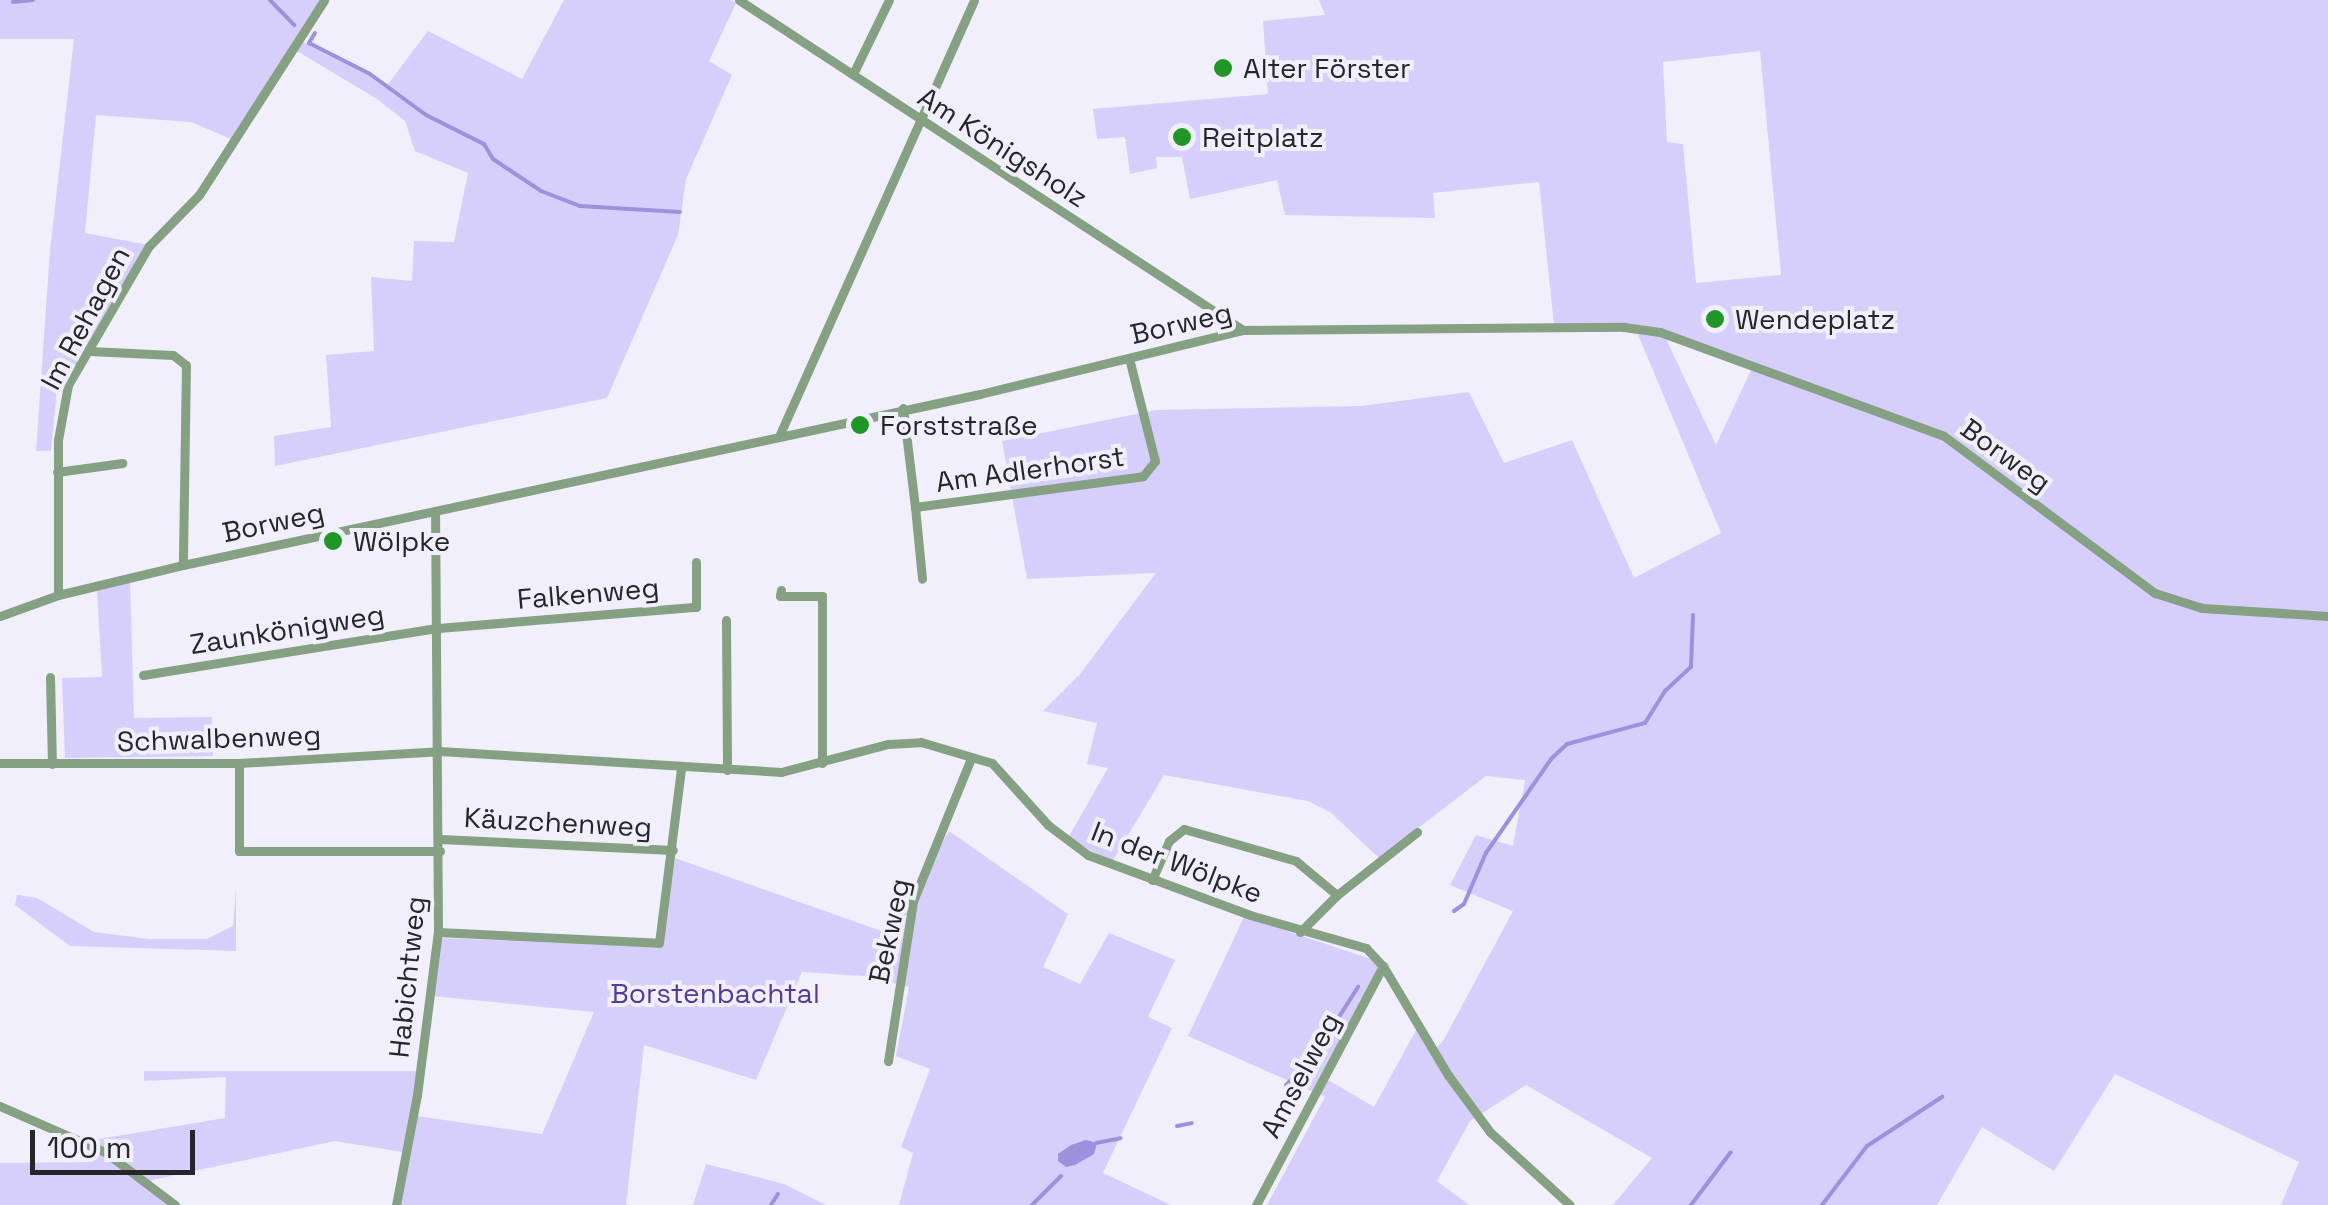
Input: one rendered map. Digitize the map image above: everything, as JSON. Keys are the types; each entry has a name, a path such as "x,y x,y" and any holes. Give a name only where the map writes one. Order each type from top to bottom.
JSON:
{"street":[{"name":"Im Rehagen","path":"58,594 57,472 61,411 68,385 149,246 199,195 324,0"},
{"name":"Am Königsholz","path":"739,0 1243,330"},
{"path":"853,74 889,0"},
{"path":"780,434 974,0"},
{"name":"Borweg","path":"0,616 58,594 183,564 1243,330 1420,332 1624,326 1660,332 1944,436 2154,593 2202,608 2328,616"},
{"path":"89,352 174,355 186,365 183,564"},
{"name":"Am Adlerhorst","path":"915,506 1151,472 1155,460 1128,358"},
{"name":"Am Adlerhorst","path":"903,408 922,579"},
{"path":"57,472 122,463"},
{"path":"435,511 439,751"},
{"name":"Falkenweg","path":"438,628 696,607 696,562"},
{"path":"781,590 780,596 822,596 822,763"},
{"path":"726,620 727,770"},
{"name":"Zaunkönigweg","path":"143,675 438,628"},
{"path":"50,677 52,764"},
{"name":"In der Wölpke","path":"439,751 781,772 909,742 992,763 1069,843 1108,864 1300,932 1366,948 1383,966 1448,1075 1490,1132 1570,1205"},
{"name":"Schwalbenweg","path":"0,763 239,763 439,751"},
{"name":"Habichtweg","path":"396,1205 417,1095 438,932 439,751"},
{"name":"Bekweg","path":"888,1061 913,900 971,758"},
{"path":"239,763 239,851 440,852"},
{"path":"438,932 659,943 681,768"},
{"path":"1152,880 1169,840 1184,830 1296,861 1337,894"},
{"path":"1300,932 1337,894 1417,832"},
{"name":"Käuzchenweg","path":"440,839 673,850"},
{"name":"Amselweg","path":"1256,1205 1383,966"},
{"path":"0,1106 105,1152 175,1205"}],"green space":[{"path":"0,0 322,0 297,39 388,84 428,31 522,79 564,0 736,3 709,61 732,75 686,179 678,235 607,398 275,466 274,436 331,427 326,355 374,351 371,277 412,281 414,241 454,242 468,173 415,151 405,121 377,99 292,48 231,139 191,122 96,115 85,233 154,246 65,383 57,389 51,451 36,451 50,250 74,39 0,39"},
{"path":"1319,0 2328,0 2328,1205 2281,1205 2299,1162 2115,1074 2054,1171 1982,1127 1937,1205 1613,1205 1652,1158 1526,1085 1470,1121 1437,1181 1469,1205 1267,1205 1325,1097 1188,1036 1244,917 1389,965 1328,1080 1374,1107 1420,1023 1434,1050 1443,1041 1513,911 1450,885 1476,835 1513,846 1525,780 1486,776 1379,858 1330,812 1308,801 1164,775 1112,862 1068,838 1108,768 1087,764 1097,723 1043,711 1080,674 1156,573 1027,579 1002,441 1156,410 1361,406 1469,392 1504,463 1572,440 1634,578 1721,533 1634,325 1554,325 1539,182 1433,193 1435,218 1285,215 1277,180 1190,199 1182,157 1156,157 1157,168 1130,174 1125,137 1097,139 1093,109 1268,94 1263,21 1325,15","holes":["1760,51 1781,275 1696,283 1683,144 1667,142 1663,62","1667,341 1751,370 1716,445"]},
{"path":"130,582 134,718 212,717 213,756 65,758 62,678 102,677 97,591"},
{"name":"Borstenbachtal","path":"949,831 1068,914 1043,967 1080,984 1109,933 1175,960 1148,1017 1172,1028 1103,1173 1171,1205 899,1205 913,1153 901,1147 930,1069 896,1056 909,987 863,976 802,972 756,1080 644,1045 626,1205 401,1205 409,1153 335,1141 143,1182 172,1205 0,1205 0,1163 92,1162 87,1141 225,1118 226,1077 144,1081 144,1071 423,1071 417,1116 542,1134 594,1012 433,996 441,938 659,947 675,858 890,934"},
{"path":"236,888 236,951 70,946 15,905 17,895 37,898 94,932 149,939 207,939 233,926"},
{"path":"706,1164 784,1184 826,1205 693,1205"}],"shaded area":[{"path":"1086,1140 1097,1143 1094,1154 1066,1167 1058,1161 1058,1154"}],"waterway":[{"path":"13,2 33,0"},
{"path":"270,0 294,25"},
{"path":"315,33 309,43 370,74 426,115 484,144 493,159 541,191 580,206 680,212"},
{"path":"1454,911 1464,904 1486,853 1551,759 1567,744 1645,723 1665,691 1691,667 1693,615"},
{"path":"1286,1085 1311,1061 1358,987"},
{"path":"1822,1205 1867,1146 1942,1097"},
{"path":"1177,1126 1192,1123"},
{"path":"1096,1143 1121,1138"},
{"path":"1691,1205 1731,1152"},
{"path":"1032,1205 1061,1176"},
{"path":"771,1205 778,1194"}],"place":[{"name":"Alter Förster","path":"1223,68"},
{"name":"Reitplatz","path":"1182,137"},
{"name":"Wendeplatz","path":"1715,319"},
{"name":"Forststraße","path":"860,425"},
{"name":"Wölpke","path":"333,541"}]}
